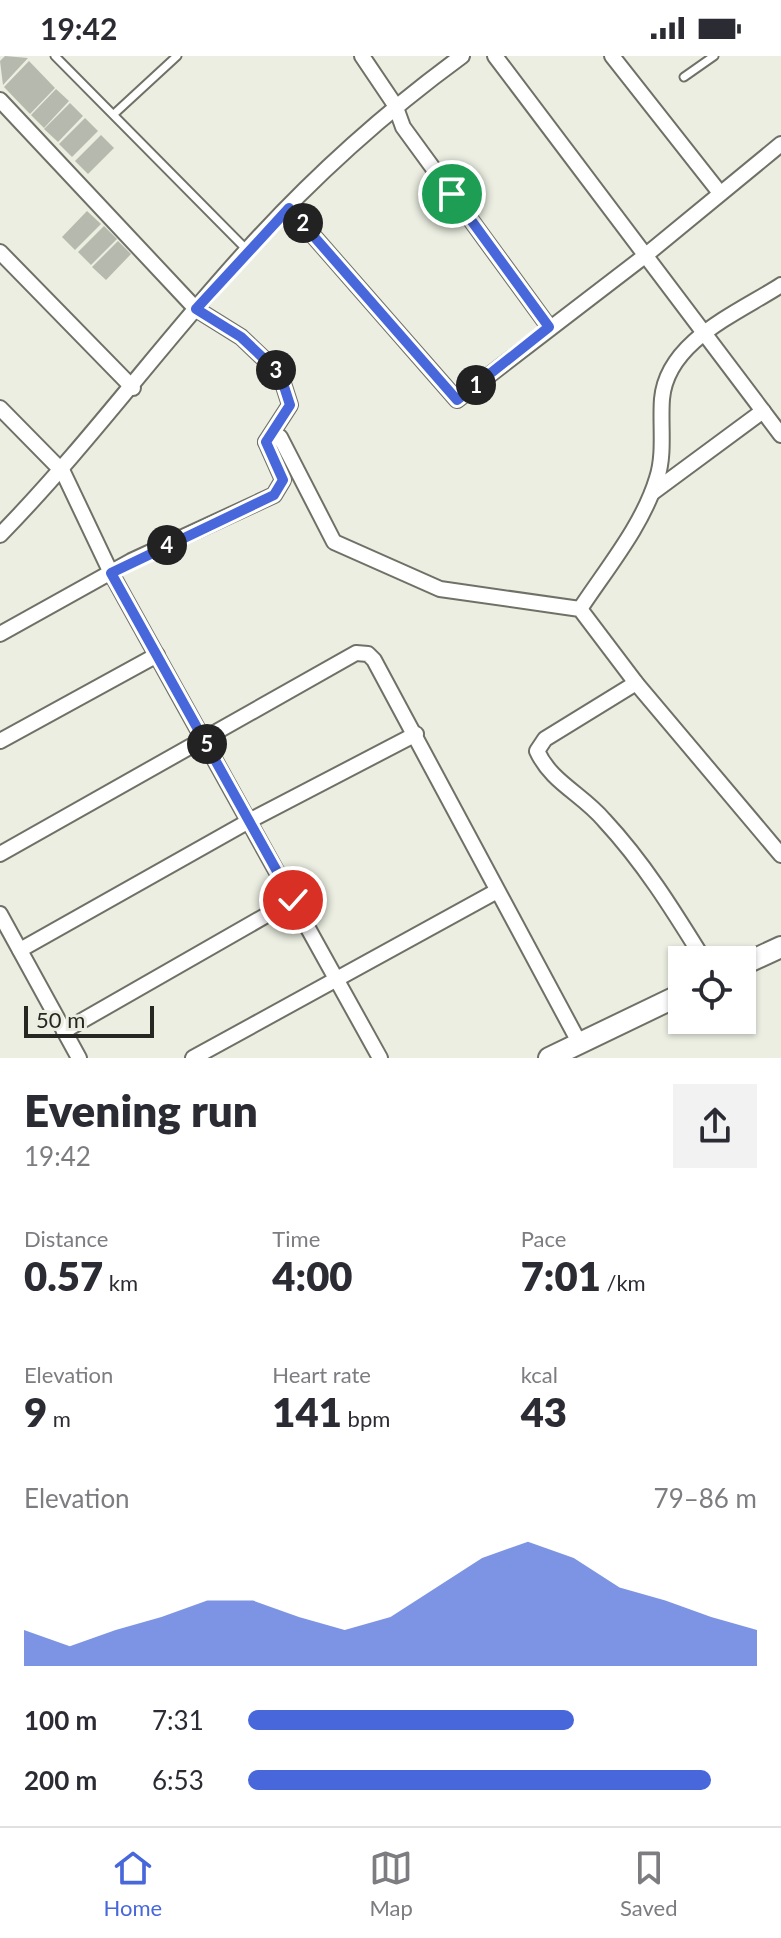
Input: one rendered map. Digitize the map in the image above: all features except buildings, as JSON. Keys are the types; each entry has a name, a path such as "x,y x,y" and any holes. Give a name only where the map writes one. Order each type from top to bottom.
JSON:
{"main road":[{"path":"756,959 781,947"},
{"path":"549,1058 668,1001"}],"street":[{"path":"362,56 395,105 403,127 549,327"},
{"path":"0,535 63,472 247,250 395,105 462,56"},
{"path":"495,56 781,435"},
{"path":"612,56 720,193"},
{"path":"0,100 196,309 241,337 280,374 290,405 266,442"},
{"path":"289,208 457,400 646,255 781,144"},
{"path":"0,252 133,388"},
{"path":"580,609 652,493 659,474 665,377 678,356 705,334 781,285"},
{"path":"0,408 63,472 111,573 380,1058"},
{"path":"652,493 763,411"},
{"path":"266,442 280,437 334,542 440,589 580,609 636,683 781,855"},
{"path":"0,634 111,573 274,495 283,480 266,442"},
{"path":"0,854 356,653 364,652 374,660 416,734 580,1044"},
{"path":"0,741 157,655"},
{"path":"636,683 545,739 537,751 554,780 585,800 653,876 696,946"},
{"path":"20,950 249,821 416,734"},
{"path":"193,1058 497,891"},
{"path":"64,1031 293,900"},
{"path":"0,914 79,1058"}],"lane":[{"path":"55,56 247,250"},
{"path":"114,114 177,56"},
{"path":"684,77 714,56"}],"route":[{"path":"293,900 111,573 218,519 274,495 283,480 266,442 290,405 280,374 241,337 196,309 247,250 289,208 457,400 549,327 452,194"}]}
